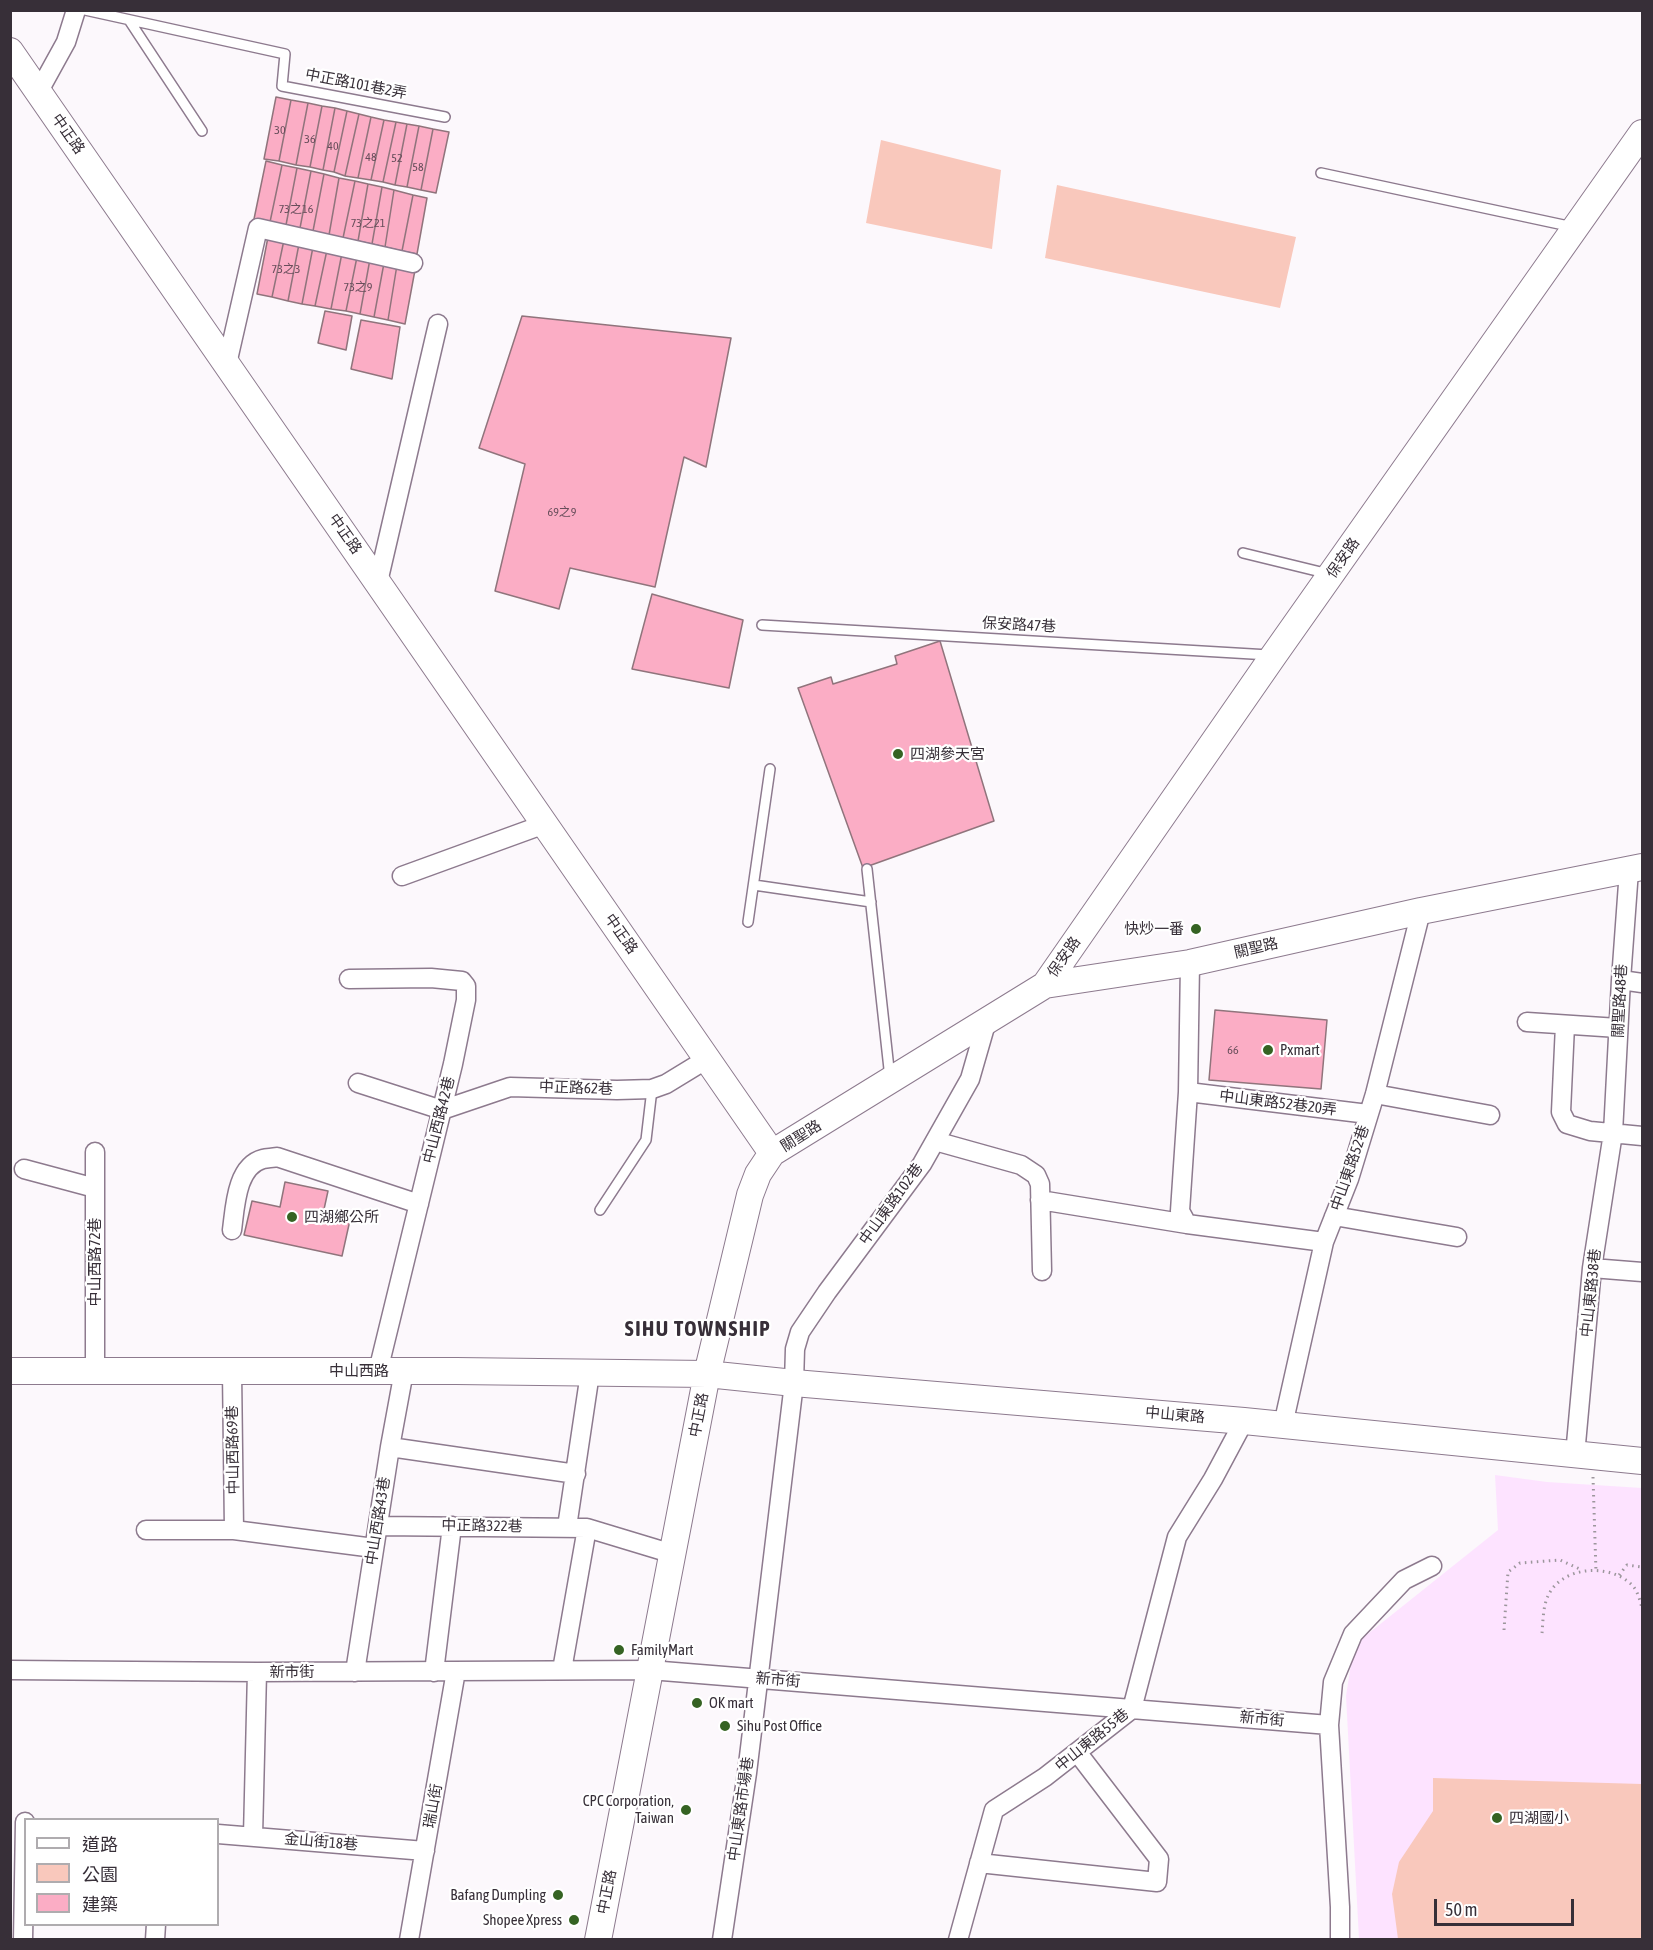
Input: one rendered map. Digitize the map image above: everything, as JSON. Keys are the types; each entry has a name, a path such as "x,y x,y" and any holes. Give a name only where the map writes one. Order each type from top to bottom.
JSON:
{"main road":[{"name":"中正路","path":"10,51 772,1153 758,1174 750,1195 707,1374 598,1940"},
{"name":"保安路","path":"1045,985 1274,655 1642,133"},
{"name":"關聖路","path":"772,1153 1045,985 1190,963 1421,911 1636,868"},
{"name":"中山西路","path":"10,1371 707,1374"},
{"name":"中山東路","path":"707,1374 1244,1421 1642,1461"}],"street":[{"path":"39,92 66,42 75,10"},
{"path":"227,364 258,228 413,263"},
{"path":"378,582 438,324"},
{"path":"402,876 545,824"},
{"name":"關聖路48巷","path":"1613,1133 1621,980 1636,868"},
{"name":"中山東路52巷","path":"1283,1425 1324,1242 1349,1179 1375,1094 1421,911"},
{"path":"1187,1224 1180,1211 1188,1092 1190,963"},
{"name":"中山西路42巷","path":"349,979 453,979 462,981 466,986 466,999 442,1110 378,1371"},
{"path":"1621,980 1642,982"},
{"name":"中山東路102巷","path":"757,1678 794,1383 795,1349 800,1332 806,1320 922,1164 970,1079 987,1020"},
{"path":"1527,1022 1618,1028"},
{"path":"1565,1024 1561,1112 1567,1124 1590,1131 1642,1136"},
{"name":"中正路62巷","path":"442,1110 510,1087 652,1089 666,1084 707,1059"},
{"path":"358,1083 442,1110"},
{"name":"中山東路52巷20弄","path":"1188,1092 1368,1114"},
{"path":"1375,1094 1490,1115"},
{"name":"中山東路38巷","path":"1575,1455 1592,1268 1613,1133"},
{"path":"935,1141 1021,1165 1029,1168 1036,1175 1040,1184 1042,1270"},
{"name":"中山西路72巷","path":"95,1152 95,1371"},
{"path":"232,1230 238,1191 246,1170 261,1159 277,1157 419,1204"},
{"path":"24,1169 95,1188"},
{"path":"1040,1200 1187,1224 1324,1242"},
{"path":"1334,1216 1457,1237"},
{"path":"1592,1268 1642,1272"},
{"name":"中山西路69巷","path":"231,1371 234,1530"},
{"name":"中山西路43巷","path":"355,1672 404,1371"},
{"path":"567,1527 590,1372"},
{"name":"中山東路55巷","path":"958,1940 994,1810 1045,1777 1132,1709 1177,1537 1213,1479 1244,1421"},
{"path":"390,1447 576,1474"},
{"name":"中正路322巷","path":"378,1526 586,1528 673,1554"},
{"path":"434,1672 452,1526"},
{"path":"561,1670 586,1528"},
{"path":"146,1530 234,1530 374,1548"},
{"path":"1340,1940 1329,1725 1333,1682 1353,1634 1404,1580 1432,1566"},
{"name":"新市街","path":"10,1670 434,1672 650,1670 1329,1725"},
{"name":"瑞山街","path":"409,1940 456,1671"},
{"path":"253,1836 256,1672"},
{"name":"中山東路市場巷","path":"722,1940 747,1773 757,1678"},
{"path":"979,1863 1157,1882 1160,1859 1077,1752"},
{"name":"金山街18巷","path":"219,1834 425,1851"},
{"path":"23,1940 24,1881"}],"lane":[{"name":"中正路101巷2弄","path":"85,10 285,54 282,86 445,117"},
{"path":"129,20 202,131"},
{"path":"1321,173 1576,228"},
{"path":"1243,553 1331,575"},
{"name":"保安路47巷","path":"762,625 1274,655"},
{"path":"748,922 770,769"},
{"path":"867,869 891,1080"},
{"path":"754,885 871,902"},
{"path":"600,1210 646,1140 652,1089"}],"path":[{"path":"1593,1476 1596,1572"},
{"path":"1504,1630 1508,1572 1520,1563 1560,1560 1582,1570 1619,1575 1635,1588 1642,1608"},
{"path":"1619,1575 1627,1565 1642,1567"},
{"path":"1542,1633 1548,1597 1558,1582 1582,1570"}],"shaded area":[{"name":"四湖國小","path":"1495,1475 1547,1482 1642,1488 1642,1939 1359,1939 1346,1696 1354,1645 1498,1530"}],"green space":[{"path":"881,140 1001,170 992,249 866,223"},
{"path":"1057,185 1296,237 1280,308 1045,258"},
{"path":"1433,1778 1642,1784 1642,1939 1398,1939 1392,1894 1399,1862 1433,1811"}],"building":[{"path":"276,97 291,100 279,161 264,159"},
{"path":"291,100 308,103 296,165 279,161"},
{"path":"308,103 322,106 310,167 296,165"},
{"path":"322,106 335,108 323,170 310,167"},
{"path":"335,108 347,111 334,172 323,170"},
{"path":"347,111 359,114 345,176 334,172"},
{"path":"359,114 371,117 358,178 345,176"},
{"path":"371,117 384,120 371,180 358,178"},
{"path":"384,120 396,122 383,182 371,180"},
{"path":"396,122 407,124 395,185 383,182"},
{"path":"407,124 419,126 407,187 395,185"},
{"path":"419,126 433,129 421,190 407,187"},
{"path":"433,129 449,132 436,193 421,190"},
{"path":"266,161 282,165 270,222 254,219"},
{"path":"282,165 297,168 286,225 270,222"},
{"path":"297,168 311,171 300,228 286,225"},
{"path":"311,171 324,174 313,231 300,228"},
{"path":"324,174 339,178 329,235 313,231"},
{"path":"339,178 355,181 343,238 329,235"},
{"path":"355,181 368,184 358,241 343,238"},
{"path":"368,184 382,187 372,244 358,241"},
{"path":"382,187 394,190 385,247 372,244"},
{"path":"394,190 413,195 402,251 385,247"},
{"path":"413,195 427,198 417,254 402,251"},
{"path":"268,237 284,240 272,297 257,294"},
{"path":"284,240 299,244 288,301 272,297"},
{"path":"299,244 313,247 302,304 288,301"},
{"path":"313,247 327,250 315,306 302,304"},
{"path":"327,250 342,253 331,309 315,306"},
{"path":"342,253 357,257 346,311 331,309"},
{"path":"357,257 370,259 360,314 346,311"},
{"path":"370,259 384,263 374,317 360,314"},
{"path":"384,263 397,265 388,320 374,317"},
{"path":"397,265 415,270 405,324 388,320"},
{"path":"325,311 352,316 346,350 318,343"},
{"path":"522,316 731,338 706,467 684,457 655,587 570,568 559,609 495,591 525,464 479,448"},
{"path":"361,320 400,327 392,379 351,369"},
{"path":"652,594 743,620 729,688 632,669"},
{"name":"四湖參天宮","path":"940,641 994,821 863,868 798,688 831,677 833,684 897,664 895,656"},
{"name":"Pxmart","path":"1215,1010 1327,1020 1321,1089 1209,1080"},
{"name":"四湖鄉公所","path":"285,1182 328,1191 323,1214 350,1220 342,1256 244,1235 252,1201 280,1207"}],"place":[{"name":"四湖參天宮","path":"898,754"},
{"name":"快炒一番","path":"1196,929"},
{"name":"Pxmart","path":"1268,1050"},
{"name":"四湖鄉公所","path":"292,1217"},
{"name":"FamilyMart","path":"619,1650"},
{"name":"OK mart","path":"697,1703"},
{"name":"Sihu Post Office","path":"725,1726"},
{"name":"CPC Corporation, Taiwan","path":"686,1810"},
{"name":"四湖國小","path":"1497,1818"},
{"name":"Bafang Dumpling","path":"558,1895"},
{"name":"Shopee Xpress","path":"574,1920"}],"district":[{"name":"SIHU TOWNSHIP","path":"698,1329"}]}
